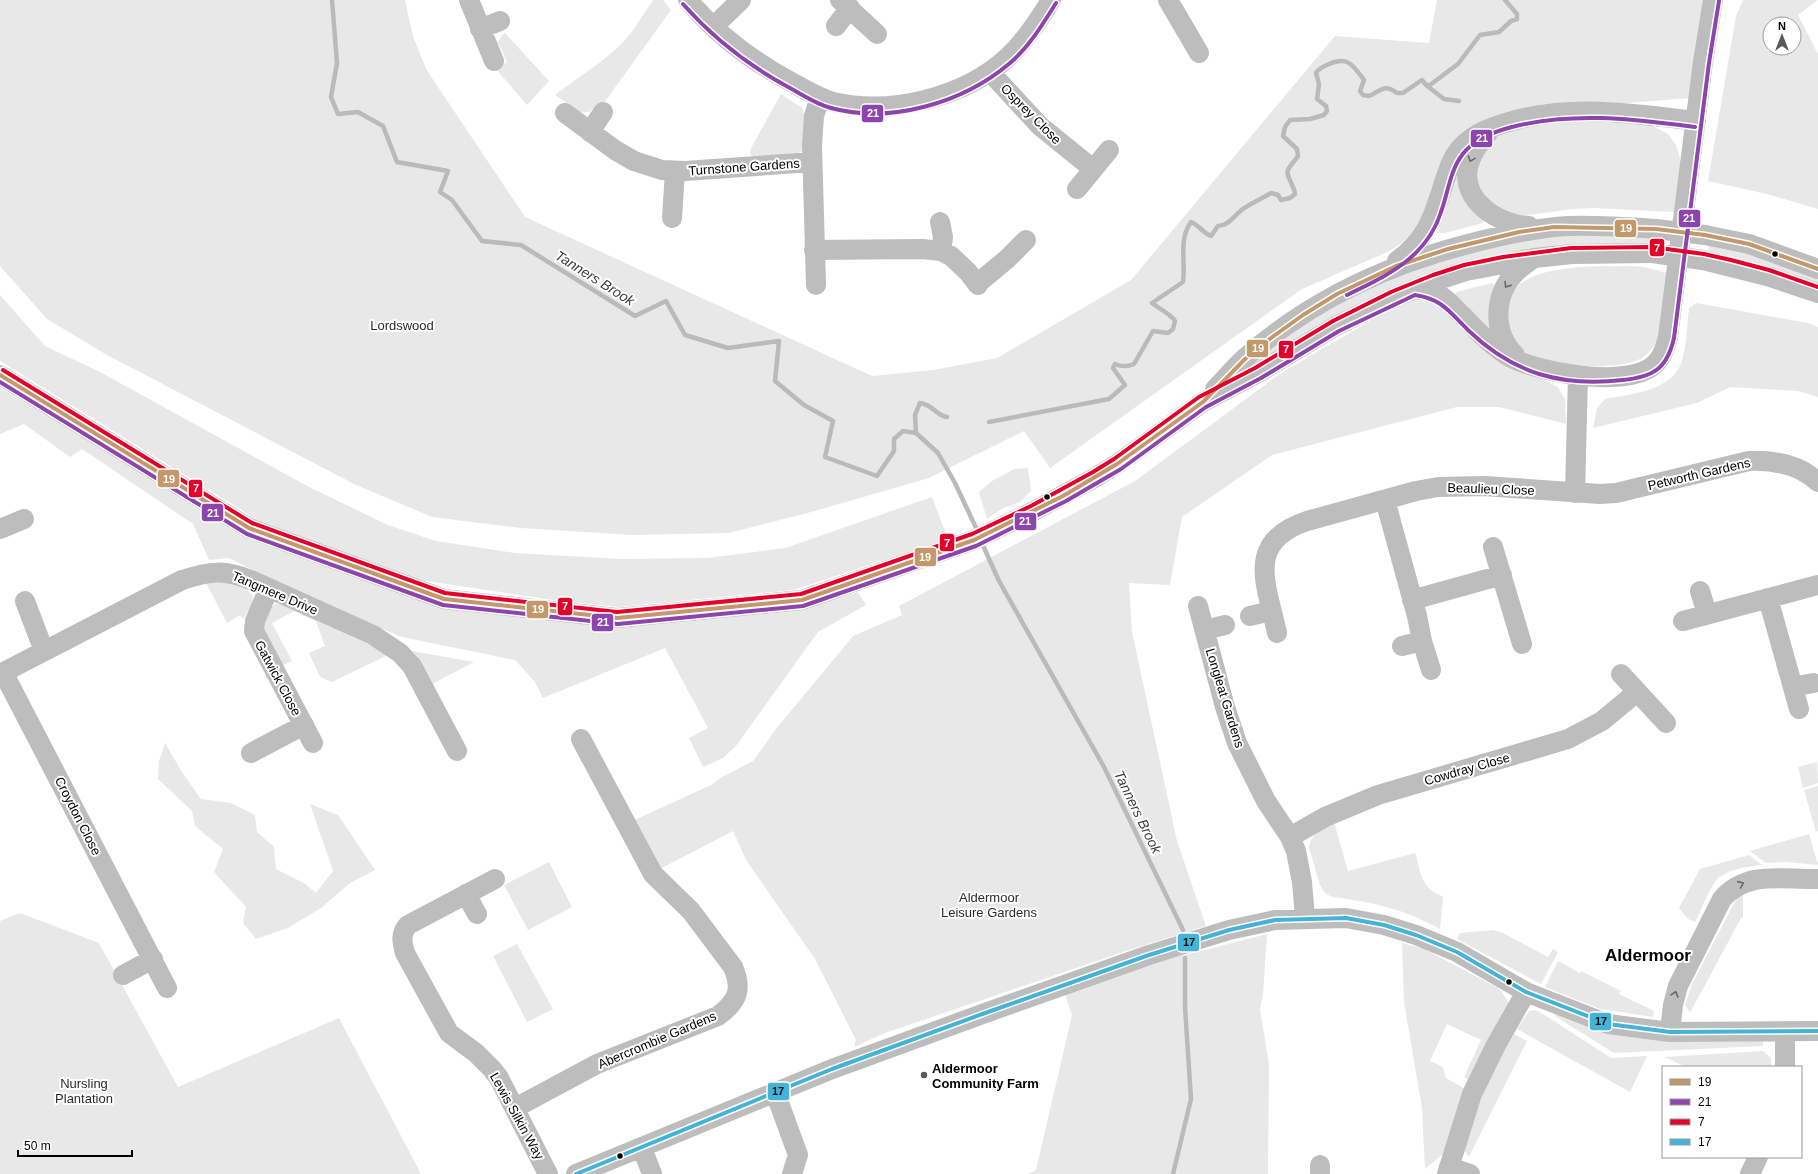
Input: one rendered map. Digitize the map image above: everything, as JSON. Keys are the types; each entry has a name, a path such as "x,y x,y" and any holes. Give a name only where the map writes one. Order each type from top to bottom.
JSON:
{"street":[{"path":"469,0 494,61"},
{"path":"688,0 713,27 737,47 784,79 820,97 853,105 876,106 899,105 925,99 948,92 990,72 1024,39 1043,4"},
{"path":"713,27 740,0"},
{"path":"1168,0 1199,53"},
{"path":"1414,289 1428,291 1444,298 1489,340 1508,355 1542,370 1578,375 1605,376 1641,372 1654,364 1665,350 1668,338 1703,62 1713,0"},
{"path":"836,26 845,4 877,34"},
{"path":"480,29 500,21"},
{"name":"Osprey Close","path":"990,72 1040,126 1092,169"},
{"name":"Turnstone Gardens","path":"816,285 812,162 813,127 820,97"},
{"path":"1371,277 1398,260 1420,240 1436,210 1451,163 1458,150 1468,140 1493,127 1529,116 1582,110 1610,111 1696,121"},
{"path":"590,132 603,112"},
{"name":"Turnstone Gardens","path":"565,113 590,132 634,161 650,167 675,171 812,162"},
{"path":"1493,127 1478,144 1468,169 1469,183 1474,196 1492,216 1506,222 1526,226 1656,229 1705,235 1749,244 1818,269"},
{"path":"1077,188 1109,150"},
{"name":"Turnstone Gardens","path":"672,218 675,171"},
{"path":"940,222 943,237 941,251"},
{"path":"1203,402 1244,359 1271,338 1330,298 1371,277 1401,264 1448,249 1519,232 1554,227"},
{"path":"814,250 922,249 941,251 951,256 978,284 1026,240"},
{"path":"0,376 249,528 444,599 617,618 802,600 961,545 1062,496 1117,464 1203,402 1258,373 1336,326 1414,289 1466,271 1534,258 1572,254 1652,253 1703,260 1766,276 1818,293"},
{"path":"1522,362 1506,342 1500,330 1498,306 1504,289 1509,282 1517,272 1534,258"},
{"path":"1575,493 1578,375"},
{"name":"Petworth Gardens","path":"1575,493 1600,494 1627,491 1749,461 1765,460 1798,468 1812,476 1818,482"},
{"name":"Beaulieu Close","path":"1277,633 1264,583 1264,566 1266,556 1278,536 1296,524 1416,491 1455,486 1575,493"},
{"path":"1385,500 1431,670"},
{"path":"0,529 24,519"},
{"path":"1493,547 1522,644"},
{"name":"Tangmere Drive","path":"2,673 182,580 198,574 210,572 233,573 373,636 385,642 405,657 419,677 457,751"},
{"path":"1412,600 1502,575"},
{"path":"1683,621 1818,585"},
{"name":"Gatwick Close","path":"269,588 255,621 254,631 313,743"},
{"path":"1700,592 1707,614"},
{"path":"1768,598 1799,709"},
{"path":"24,601 44,651"},
{"name":"Longleat Gardens","path":"1198,606 1225,707 1242,755 1266,801 1290,837 1299,864 1305,918"},
{"path":"1250,616 1271,611"},
{"name":"Longleat Gardens","path":"1205,630 1225,625"},
{"path":"1402,646 1422,641"},
{"name":"Croydon Close","path":"2,673 168,988"},
{"path":"1621,674 1666,723"},
{"path":"1793,687 1813,682"},
{"name":"Cowdray Close","path":"1290,837 1341,810 1378,795 1568,739 1602,721 1637,692"},
{"path":"250,753 304,725"},
{"name":"Abercrombie Gardens","path":"515,1108 597,1064 718,1016 730,1007 737,992 737,976 733,967 691,911 653,874 581,739"},
{"name":"Lewis Silkin Way","path":"495,879 408,925 403,931 402,944 405,953 449,1033 476,1053 492,1069 515,1108 548,1174"},
{"path":"1670,1032 1673,1005 1678,986 1720,904 1728,892 1743,883 1755,880 1818,879"},
{"path":"466,894 477,914"},
{"path":"576,1174 775,1092 869,1056 1149,954 1229,930 1275,920 1346,918 1384,925 1416,935 1457,952 1526,992 1608,1024 1670,1032 1818,1031"},
{"path":"123,975 153,959"},
{"path":"1470,1174 1448,1171 1475,1088 1496,1045 1526,992"},
{"path":"1785,1032 1785,1066"},
{"path":"775,1092 798,1155 792,1174"},
{"path":"642,1148 652,1174"},
{"path":"1750,1174 1758,1158"}],"green space":[{"name":"Lordswood","path":"0,0 405,0 413,36 426,69 525,217 872,376 933,370 997,358 1131,280 1335,36 1429,43 1437,0 1706,0 1690,98 1627,103 1584,102 1543,104 1488,120 1424,221 1406,240 1390,251 1302,289 1050,468 1024,431 929,478 815,511 729,533 632,535 521,528 432,517 354,484 107,355 47,319 0,266"},
{"path":"653,0 663,0 671,10 601,107 597,104 589,112 580,112 555,95 618,47 637,25"},
{"path":"1743,0 1818,0 1799,16 1762,16 1762,56 1802,56 1802,23 1818,54 1818,209 1767,194 1708,181 1736,16"},
{"path":"505,33 549,81 527,105 496,69 507,62 498,42"},
{"path":"781,94 802,108 806,118 805,149 799,153 753,158 750,153 751,148"},
{"path":"1564,119 1649,124 1668,134 1676,145 1681,162 1675,212 1594,208 1572,209 1516,217 1493,209 1475,181 1475,171 1491,139 1507,131"},
{"path":"1461,154 1484,219 1483,223 1445,233 1437,233"},
{"path":"1574,235 1658,238 1658,248 1523,251 1254,366 1251,362 1298,328 1357,294 1443,259 1516,242"},
{"path":"1709,245 1744,252 1818,278 1818,284 1708,253"},
{"path":"1601,266 1644,267 1667,273 1659,336 1652,349 1640,359 1629,363 1615,365 1580,366 1563,364 1533,356 1523,351 1513,337 1506,320 1509,298 1517,286 1530,278 1546,272 1564,269"},
{"path":"1492,283 1495,286 1494,334 1455,296 1456,292"},
{"path":"0,295 45,346 100,372 309,487 388,525 436,541 515,553 620,559 707,558 785,548 932,497 948,539 793,590 619,607 566,602 420,580 256,521 240,509 0,361"},
{"name":"Aldermoor Leisure Gardens","path":"1409,298 1423,298 1440,306 1503,359 1558,387 1565,399 1566,424 1499,407 1457,407 1272,455 1182,517 1170,585 1129,583 1132,632 1177,841 1206,926 1129,950 885,1033 854,1047 856,1040 815,959 746,860 733,831 660,869 630,822 711,785 722,777 753,761 776,729 853,636 902,615 899,606 1135,481 1281,373"},
{"path":"1696,303 1808,323 1818,327 1818,397 1798,391 1730,387 1697,403 1593,428 1597,408 1605,399 1649,390 1669,380 1676,372 1681,363 1684,350 1689,308"},
{"path":"0,388 120,458 244,534 441,604 605,627 717,618 809,607 858,592 866,605 818,632 736,746 723,758 703,767 689,738 708,728 665,648 543,698 535,682 515,660 402,637 309,599 229,558 209,560 193,524 82,449 70,457 24,424 0,434"},
{"path":"1028,468 1031,491 1020,502 1003,508 987,519 979,492 992,481 1014,469"},
{"path":"224,582 239,584 252,594 253,602 243,619 240,615 227,623 206,583"},
{"path":"276,604 281,604 390,654 332,682 320,677 309,653 325,646 316,621 294,611 272,623 292,661 281,666 268,643 264,626 264,618 268,611"},
{"path":"412,651 474,662 432,684 417,656"},
{"path":"165,743 182,772 201,799 231,803 255,815 257,832 274,847 276,869 304,883 316,893 333,871 310,804 338,815 375,870 350,883 321,908 288,928 256,939 243,923 246,907 214,872 223,849 195,826 192,811 158,779 159,761"},
{"path":"1817,762 1818,783 1803,788 1798,767"},
{"path":"1818,786 1818,831 1816,832 1804,790"},
{"path":"1334,822 1348,871 1415,853 1426,884 1430,889 1443,898 1440,929 1413,916 1388,907 1333,897 1324,891 1320,885 1309,848 1312,838 1322,829"},
{"path":"1809,834 1818,865 1786,862 1766,863 1750,851"},
{"path":"1749,855 1762,865 1736,869 1724,874 1715,882 1709,891 1695,922 1688,919 1679,908 1700,869"},
{"path":"549,862 572,907 528,930 504,885"},
{"path":"1743,893 1743,918 1741,918 1690,1013 1685,1005 1691,986 1733,905 1738,897"},
{"name":"Nursling Plantation","path":"20,913 99,943 178,1087 339,1018 421,1174 0,1174 0,921"},
{"path":"1493,930 1501,932 1548,957 1553,949 1558,952 1541,984 1457,939 1460,933"},
{"path":"1267,934 1263,994 1260,1009 1269,1064 1268,1174 1028,1174 1036,1170 1072,1015 1065,994 1161,961"},
{"path":"1402,943 1424,949 1498,988 1512,1006 1471,1082 1464,1077 1481,1040 1447,1024 1430,1061 1443,1067 1446,1078 1467,1090 1448,1150 1425,1169 1422,1108 1404,1002"},
{"path":"517,944 553,1009 527,1022 493,956"},
{"path":"1558,961 1580,973 1581,971 1621,991 1619,994 1654,1011 1653,1017 1600,1009 1545,987"},
{"path":"1535,1010 1611,1058 1647,1056 1630,1092 1517,1029 1529,1011"},
{"path":"1556,1014 1763,1038 1763,1046 1614,1053 1555,1016"},
{"path":"1514,1034 1527,1041 1469,1157 1465,1152 1464,1147 1471,1124 1495,1065"},
{"path":"1763,1051 1771,1058 1771,1066 1684,1066 1664,1057"}],"waterway":[{"name":"Tanners Brook","path":"332,0 337,63 331,97 338,114 358,112 383,126 397,162 448,171 440,192 452,200 482,241 521,245 635,316 666,301 685,335 728,348 779,341 775,381 804,405 833,421 825,457 877,476 894,451 894,439 903,431 916,433 938,453 955,483 978,532"},
{"path":"989,422 1109,399 1125,385 1113,368 1115,364 1120,366 1129,366 1134,364 1153,331 1168,333 1173,329 1175,321 1173,318 1152,303 1183,282 1183,251 1185,236 1191,222 1211,236 1218,226 1230,221 1242,209 1271,193 1278,195 1281,200 1290,198 1295,194 1287,172 1298,156 1297,149 1283,136 1285,127 1290,120 1310,119 1324,115 1327,111 1326,106 1317,99 1319,84 1316,73 1320,69 1336,62 1341,61 1350,63 1364,80 1360,91 1363,95 1369,96 1386,88 1397,93 1403,93 1422,80 1426,85 1430,85 1458,64 1480,35 1499,32 1511,21 1517,19 1517,14 1505,0"},
{"path":"1426,85 1444,99 1459,101"},
{"path":"916,433 915,415 920,403 925,404 947,417"},
{"name":"Tanners Brook","path":"981,541 999,581 1104,767 1183,930"},
{"name":"Tanners Brook","path":"1173,1174 1191,1099 1185,1007 1185,958"}],"transit line":[{"name":"21","path":"0,382 247,534 443,605 618,624 803,606 976,546 1066,501 1121,469 1206,407 1261,378 1339,331 1415,295 1425,297 1439,303 1486,346 1503,358 1540,374 1559,379 1601,382 1634,379 1643,377 1657,370 1667,357 1674,338 1709,63 1719,1"},
{"name":"21","path":"683,4 707,29 733,51 775,80 820,104 831,108 854,112 878,113 902,111 949,99 971,89 991,77 1017,57 1041,27 1056,3"},
{"name":"21","path":"1347,295 1391,272 1416,253 1435,228 1458,161 1471,145 1495,132 1532,123 1578,118 1625,119 1695,127"},
{"name":"19","path":"0,375 249,528 444,599 617,618 802,600 974,540 1063,496 1117,464 1203,402 1245,359 1271,338 1303,315 1337,294 1396,266 1448,249 1519,232 1554,227 1656,229 1705,235 1749,244 1818,269"},
{"name":"7","path":"3,370 252,523 445,593 617,612 801,594 972,534 1031,506 1093,472 1114,459 1199,397 1255,368 1333,321 1391,292 1433,275 1464,265 1503,257 1571,248 1652,247 1704,254 1731,260 1769,270 1818,287"},
{"name":"17","path":"576,1174 832,1069 988,1012 1149,955 1229,930 1275,920 1346,918 1384,925 1416,935 1457,952 1526,992 1608,1024 1670,1032 1818,1031"}],"place":[{"name":"Aldermoor Community Farm","path":"924,1075"}],"district":[{"name":"Aldermoor","path":"1648,955"}]}
